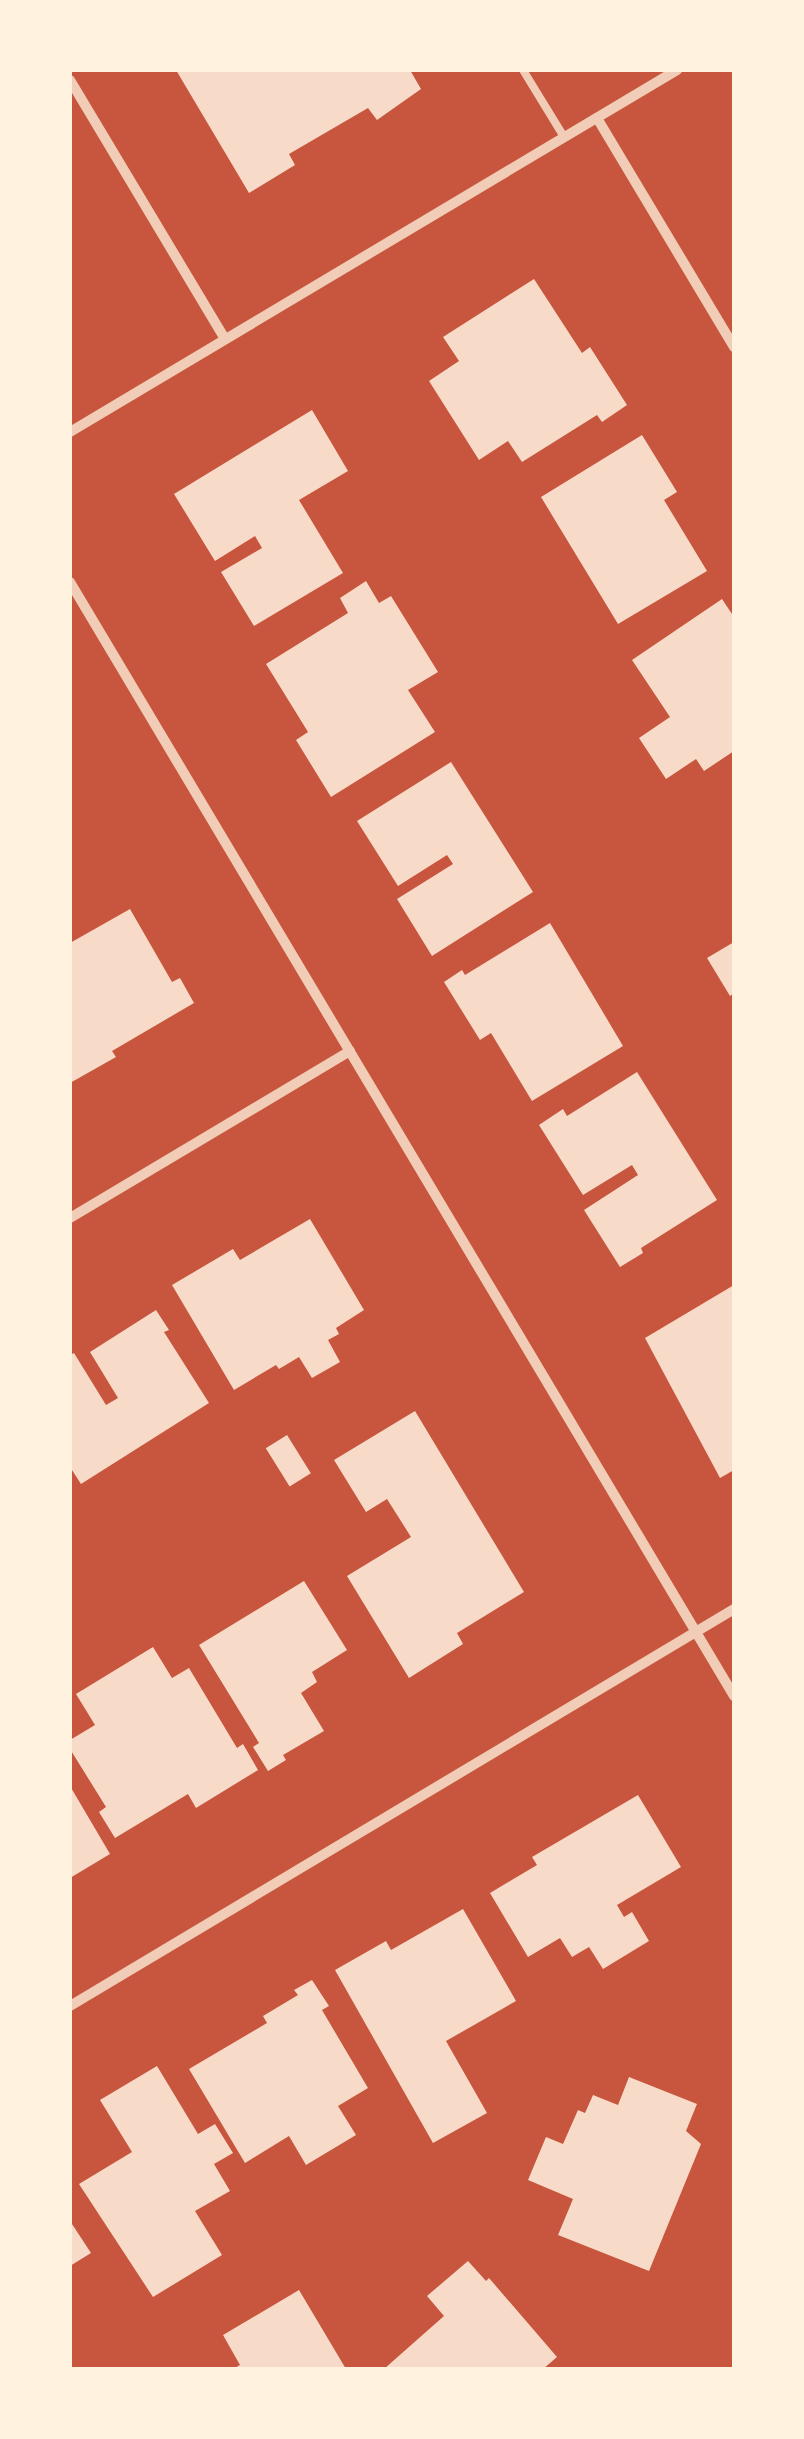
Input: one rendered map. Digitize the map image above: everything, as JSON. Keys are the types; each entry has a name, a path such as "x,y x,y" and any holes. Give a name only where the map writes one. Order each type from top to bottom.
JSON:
{"street":[{"path":"70,432 677,70"},
{"path":"70,80 225,340"},
{"path":"597,118 734,347"},
{"path":"70,582 734,1696"},
{"path":"70,1218 350,1051"},
{"path":"70,2006 734,1609"}],"lane":[{"path":"523,70 564,137"}],"building":[{"path":"176,70 410,70 421,89 377,120 368,108 289,154 295,165 249,193"},
{"path":"534,279 582,353 590,347 627,405 602,422 597,415 522,462 508,441 479,460 429,381 459,361 443,337"},
{"path":"312,410 348,471 299,500 343,573 254,626 221,572 262,548 255,536 215,561 174,494"},
{"path":"642,435 677,492 664,500 707,571 618,624 541,497"},
{"path":"366,581 379,603 391,596 438,672 408,690 435,732 331,797 296,740 308,732 266,664 348,613 340,598"},
{"path":"722,599 734,617 734,751 704,771 696,759 666,779 639,738 670,717 632,660"},
{"path":"451,762 533,892 432,956 397,899 453,864 447,855 398,886 357,821"},
{"path":"130,909 172,982 180,978 194,1003 112,1051 116,1057 70,1083 70,943"},
{"path":"550,923 623,1046 532,1101 491,1033 480,1040 444,982 462,970 465,975"},
{"path":"734,942 734,993 730,996 707,958"},
{"path":"637,1072 717,1200 641,1248 643,1253 620,1267 584,1210 638,1175 632,1165 583,1195 539,1125 563,1109 567,1116"},
{"path":"310,1219 364,1310 336,1328 339,1334 328,1340 340,1362 312,1378 299,1357 279,1369 276,1365 234,1390 172,1285 233,1249 240,1260"},
{"path":"734,1285 734,1470 720,1478 645,1338"},
{"path":"156,1310 169,1330 164,1332 209,1403 81,1484 70,1467 70,1355 74,1353 106,1405 118,1398 90,1352"},
{"path":"415,1411 524,1592 457,1633 463,1644 409,1678 347,1576 411,1537 387,1499 366,1512 334,1460"},
{"path":"287,1435 311,1473 290,1486 266,1448"},
{"path":"304,1581 347,1650 312,1672 317,1682 301,1693 324,1731 283,1755 286,1760 268,1771 253,1747 259,1743 199,1645"},
{"path":"153,1647 172,1678 189,1668 237,1748 243,1744 258,1770 196,1808 188,1794 115,1838 99,1812 106,1807 70,1749 70,1740 95,1725 76,1694"},
{"path":"70,1786 110,1854 70,1878"},
{"path":"638,1795 681,1867 617,1905 624,1917 632,1912 649,1941 603,1969 589,1947 572,1957 560,1938 528,1957 490,1893 537,1865 532,1857"},
{"path":"463,1909 516,2001 446,2041 487,2113 433,2143 335,1970 386,1941 391,1950"},
{"path":"312,1980 329,2006 322,2010 368,2088 338,2106 356,2135 306,2165 289,2136 245,2163 189,2069 267,2023 263,2016 298,1995 294,1990"},
{"path":"157,2066 198,2134 215,2124 233,2153 214,2164 230,2191 195,2211 222,2255 153,2297 79,2184 132,2152 100,2100"},
{"path":"629,2077 697,2104 686,2131 701,2144 649,2271 558,2235 573,2199 528,2180 546,2137 563,2144 578,2110 585,2113 593,2095 618,2105"},
{"path":"70,2221 91,2253 70,2266"},
{"path":"468,2261 486,2281 489,2278 557,2357 543,2369 384,2369 444,2316 427,2296"},
{"path":"299,2290 346,2369 233,2369 240,2365 223,2335"}]}
